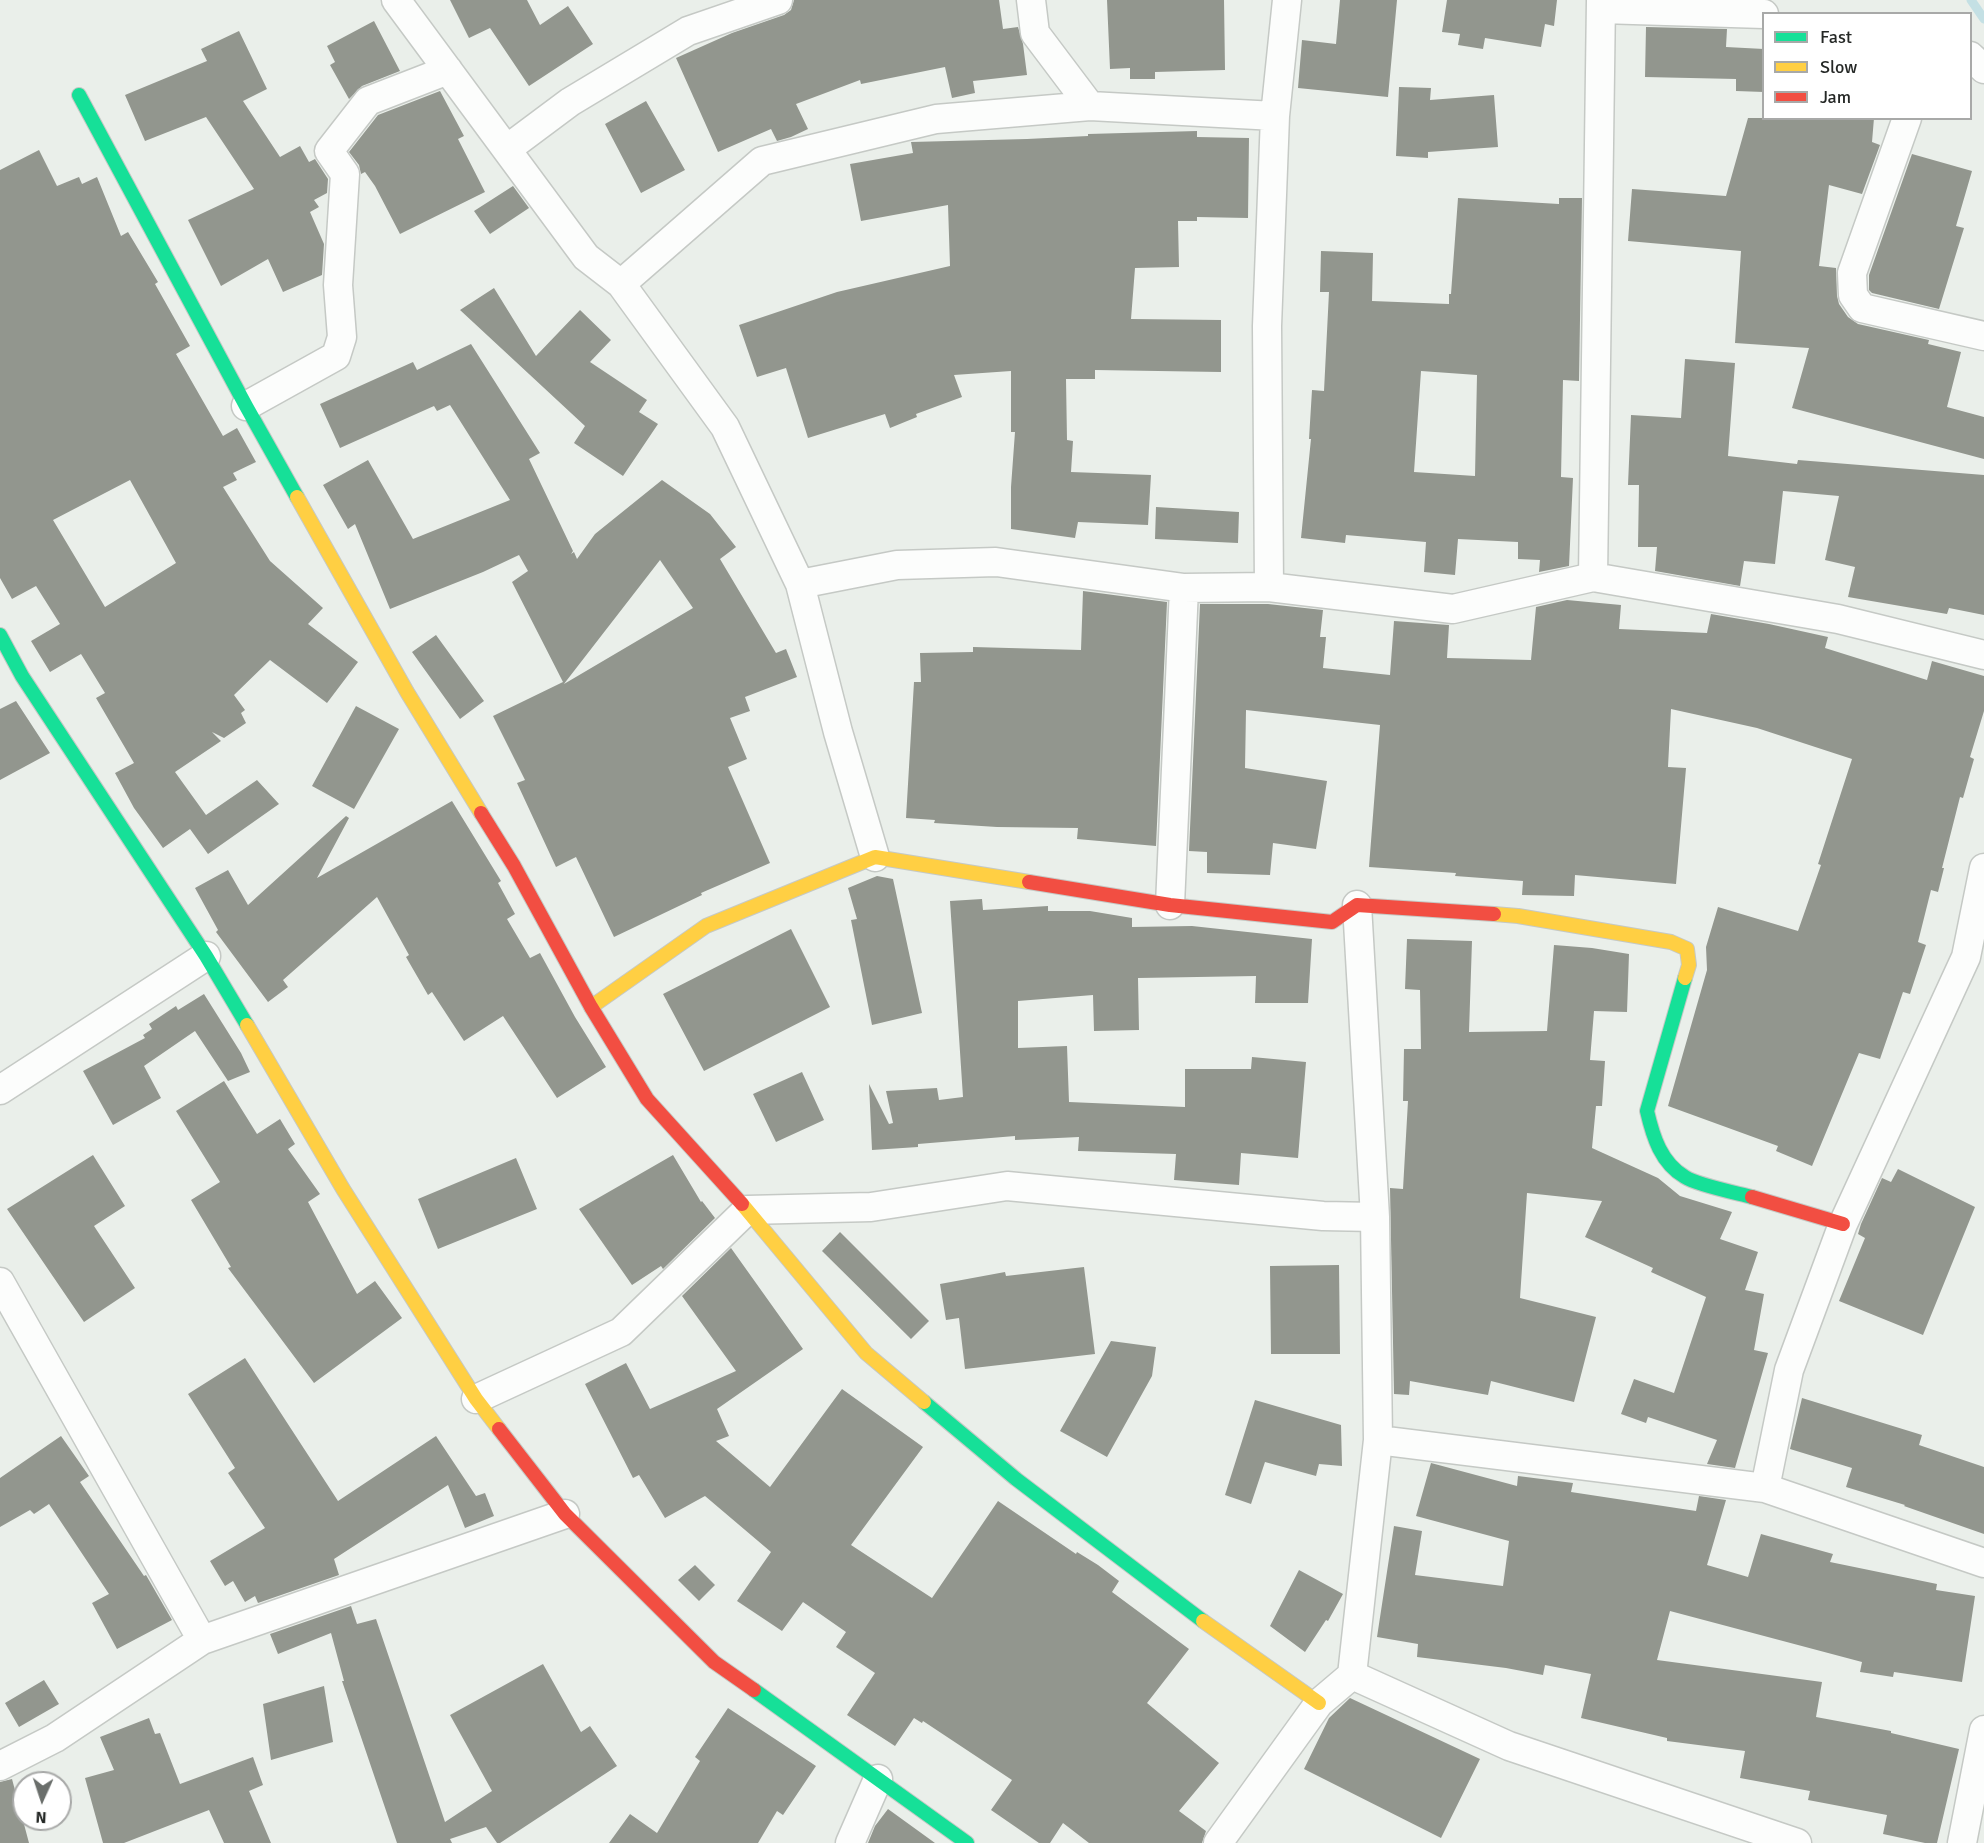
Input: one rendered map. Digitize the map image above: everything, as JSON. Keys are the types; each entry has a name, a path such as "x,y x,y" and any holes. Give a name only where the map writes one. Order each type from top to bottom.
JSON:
{"street":[{"path":"396,0 586,257 621,284 725,427 800,584 838,732 875,857"},
{"path":"507,149 570,102 688,31 778,0"},
{"path":"1030,0 1035,33 1090,106"},
{"path":"1269,587 1267,326 1275,116 1287,0"},
{"path":"1593,577 1601,4 1762,14"},
{"path":"1972,57 1984,69"},
{"path":"246,406 336,356 342,337 338,285 345,174 330,151 368,100 448,70"},
{"path":"79,95 246,406 407,692 514,866 591,1007 647,1100 747,1210 866,1353 1016,1479 1183,1607 1319,1703"},
{"path":"621,284 762,161 936,119 1090,106 1275,116"},
{"path":"1906,120 1852,273 1853,295 1862,308 1984,336"},
{"path":"800,584 897,565 996,561 1184,588 1269,587 1453,609 1593,577 1838,619 1984,655"},
{"path":"1170,905 1184,588"},
{"path":"0,635 22,676 206,956 343,1189 476,1400 566,1514 714,1662 967,1843"},
{"path":"591,1007 706,926 875,857 1170,905 1332,922 1358,905 1518,916 1671,942 1687,949 1689,965 1647,1111 1652,1131 1663,1157 1686,1178 1843,1224"},
{"path":"1765,1488 1790,1370 1843,1224 1966,957 1984,868"},
{"path":"1218,1843 1319,1703 1352,1675 1378,1440 1375,1217 1358,905"},
{"path":"0,1090 206,956"},
{"path":"476,1400 621,1332 747,1210 871,1207 1007,1186 1323,1216 1375,1217"},
{"path":"0,1282 202,1640"},
{"path":"1378,1440 1765,1488 1984,1563"},
{"path":"0,1766 55,1738 202,1640 566,1514"},
{"path":"1352,1675 1509,1746 1797,1843"},
{"path":"1962,1843 1984,1730"},
{"path":"850,1843 878,1779"}],"building":[{"path":"450,0 527,0 540,25 568,6 593,44 529,86 490,28 469,38"},
{"path":"794,0 999,0 1003,29 1018,27 1027,75 973,81 975,93 952,98 945,67 861,84 860,80 796,104 808,129 777,141 771,129 718,152 676,58 732,33 784,15 791,10"},
{"path":"1107,0 1224,0 1225,70 1155,72 1155,79 1130,79 1130,68 1110,69"},
{"path":"1340,0 1397,0 1388,97 1298,88 1302,40 1336,44"},
{"path":"1447,0 1557,0 1554,26 1545,24 1541,47 1485,38 1483,49 1458,45 1460,34 1442,32"},
{"path":"374,21 400,71 362,86 349,99 330,65 335,62 327,46"},
{"path":"1646,27 1727,29 1726,47 1762,49 1762,92 1736,91 1736,79 1645,77"},
{"path":"239,31 267,89 243,101 280,157 300,146 309,162 315,159 328,179 327,193 314,200 319,207 310,212 324,244 322,275 283,292 268,259 221,286 188,220 254,189 206,117 145,141 125,95 207,61 201,49"},
{"path":"1399,87 1431,88 1430,100 1494,95 1498,147 1428,152 1428,158 1396,156"},
{"path":"440,91 464,136 458,139 485,192 400,234 375,186 365,172 361,174 359,165 349,152 378,115"},
{"path":"646,101 685,170 641,193 605,124"},
{"path":"1748,118 1874,120 1872,142 1880,145 1862,194 1829,185 1819,266 1836,268 1839,304 1848,317 1858,324 1929,340 1928,344 1961,352 1947,407 1984,417 1984,459 1792,408 1809,348 1735,343 1741,251 1628,241 1632,189 1726,196"},
{"path":"1197,131 1197,137 1249,138 1248,218 1197,217 1197,221 1178,221 1179,267 1135,268 1131,319 1221,320 1221,372 1095,370 1095,379 1066,379 1067,440 1073,441 1071,472 1151,475 1148,525 1078,522 1075,538 1011,529 1015,432 1011,432 1011,371 954,375 962,397 916,414 917,417 890,428 885,414 808,438 786,368 757,377 739,325 837,292 950,266 948,205 861,221 850,164 913,153 911,142"},
{"path":"39,150 57,186 79,177 82,184 97,177 121,236 128,232 158,282 155,284 190,346 176,354 223,436 237,428 256,462 233,473 237,480 223,487 270,561 323,608 308,624 358,662 327,703 270,660 234,695 245,710 241,713 246,723 224,738 212,732 221,741 175,772 206,815 257,780 279,804 208,854 190,829 163,848 134,808 115,773 134,763 96,698 105,693 81,654 50,672 31,641 60,624 36,586 12,599 0,578 0,170","holes":["130,480 176,563 105,607 53,520"]},
{"path":"1912,154 1972,171 1956,226 1964,228 1939,309 1872,293 1869,290 1869,275"},
{"path":"513,186 529,208 490,234 474,211"},
{"path":"1458,198 1559,204 1559,198 1582,198 1579,381 1563,380 1561,477 1573,478 1569,566 1539,572 1540,560 1518,559 1518,542 1458,539 1455,575 1424,572 1426,542 1346,535 1345,543 1301,538 1311,439 1309,439 1312,390 1324,391 1329,292 1320,292 1321,251 1373,253 1372,301 1449,304 1449,294 1451,294","holes":["1421,371 1477,375 1475,476 1414,472"]},
{"path":"494,288 536,356 580,310 611,340 590,362 647,400 639,412 658,424 623,476 574,443 585,426 460,310"},
{"path":"471,344 540,453 529,459 573,551 571,554 574,552 577,559 595,534 662,480 710,514 736,547 720,559 776,653 786,649 797,677 745,697 750,711 730,718 747,759 728,767 770,863 701,893 702,895 614,937 576,857 556,867 517,783 525,780 493,716 563,682 512,582 528,571 519,555 390,609 355,524 348,529 323,485 368,460 413,539 510,500 450,405 437,411 434,406 340,448 320,404 413,362 417,370","holes":["660,560 693,608 564,684"]},
{"path":"1685,359 1735,363 1728,456 1797,464 1798,460 1984,475 1984,615 1949,608 1947,614 1848,597 1855,567 1825,560 1839,496 1783,491 1775,564 1744,561 1740,586 1655,571 1657,547 1638,547 1639,485 1628,485 1631,415 1681,418"},
{"path":"1156,507 1239,512 1238,543 1155,539"},
{"path":"1083,591 1167,602 1156,846 1077,839 1078,828 997,827 934,823 935,820 906,818 914,682 921,682 920,653 973,652 973,647 1081,650"},
{"path":"1567,600 1621,605 1619,629 1707,633 1711,614 1828,637 1825,648 1927,680 1932,661 1984,676 1984,711 1970,757 1974,759 1963,798 1960,797 1938,892 1931,890 1918,942 1926,945 1910,994 1903,992 1880,1059 1859,1053 1812,1166 1776,1151 1778,1146 1668,1106 1707,970 1706,947 1718,907 1798,931 1821,865 1818,864 1852,759 1757,728 1671,709 1668,767 1686,768 1676,884 1575,875 1574,896 1522,895 1523,881 1455,876 1456,873 1369,867 1380,725 1246,710 1245,768 1327,781 1316,849 1273,843 1270,875 1207,873 1207,852 1189,851 1200,604 1268,604 1323,610 1320,637 1326,637 1323,668 1390,675 1394,621 1449,625 1447,658 1531,660 1536,607"},
{"path":"436,635 484,701 460,719 412,652"},
{"path":"16,701 50,753 0,780 0,709"},
{"path":"356,706 399,729 354,809 312,786"},
{"path":"452,801 501,881 498,883 515,914 507,919 530,958 540,953 606,1067 557,1098 503,1016 464,1041 432,992 428,995 406,957 409,955 377,897 283,980 288,987 268,1002 216,932 218,930 195,888 228,870 248,905 346,816 349,818 317,878"},
{"path":"877,876 893,879 922,1013 872,1025 851,920 857,919 848,888"},
{"path":"982,899 983,910 1048,906 1048,911 1090,911 1132,918 1132,927 1192,926 1312,939 1308,1003 1255,1003 1256,976 1138,978 1139,1030 1094,1031 1093,995 1018,1001 1018,1048 1067,1046 1069,1102 1185,1107 1185,1069 1251,1069 1252,1057 1306,1062 1298,1158 1241,1153 1239,1185 1174,1180 1176,1154 1078,1151 1079,1137 1015,1140 1015,1136 872,1150 869,1084 889,1124 893,1123 886,1091 937,1088 939,1100 963,1097 950,901"},
{"path":"791,929 830,1007 704,1071 663,994"},
{"path":"1407,939 1472,941 1469,1032 1547,1031 1554,945 1629,954 1627,1012 1594,1011 1590,1060 1605,1061 1602,1106 1596,1106 1592,1148 1658,1178 1680,1196 1732,1212 1720,1239 1758,1252 1745,1290 1764,1294 1754,1350 1768,1353 1735,1468 1707,1464 1717,1440 1648,1417 1646,1423 1621,1414 1634,1379 1674,1393 1706,1297 1651,1272 1653,1268 1585,1237 1602,1201 1527,1193 1520,1298 1596,1317 1574,1402 1491,1381 1488,1395 1410,1381 1409,1395 1394,1394 1390,1188 1403,1189 1408,1101 1403,1101 1404,1049 1421,1049 1420,990 1405,989"},
{"path":"204,994 241,1053 250,1072 228,1081 195,1031 144,1066 161,1098 113,1125 83,1071 145,1038 143,1035 152,1029 149,1024 176,1006 178,1010"},
{"path":"802,1072 824,1120 776,1142 753,1094"},
{"path":"224,1081 257,1134 280,1119 295,1144 288,1149 320,1194 308,1202 357,1294 375,1281 402,1318 314,1383 228,1268 231,1267 191,1200 220,1182 176,1111"},
{"path":"93,1155 125,1206 94,1226 135,1288 84,1322 7,1209"},
{"path":"673,1155 701,1202 715,1218 663,1269 661,1266 632,1285 579,1209"},
{"path":"516,1158 537,1209 438,1249 418,1199"},
{"path":"1898,1169 1975,1207 1923,1335 1839,1301 1865,1238 1858,1234 1861,1224 1882,1178 1891,1182"},
{"path":"840,1232 929,1321 911,1339 822,1251"},
{"path":"731,1248 803,1349 717,1409 729,1436 716,1441 770,1487 842,1389 923,1447 851,1545 932,1598 998,1501 1119,1581 1112,1592 1189,1649 1147,1703 1219,1763 1179,1811 1206,1831 1202,1843 1089,1843 1063,1823 1050,1843 1039,1843 991,1810 1012,1780 923,1721 922,1723 914,1718 895,1746 847,1715 875,1673 836,1647 846,1632 803,1602 782,1631 737,1601 771,1552 705,1496 665,1518 639,1475 633,1478 585,1384 626,1363 650,1409 736,1371 682,1296"},
{"path":"1339,1265 1340,1354 1271,1354 1270,1266"},
{"path":"1084,1267 1095,1354 965,1369 959,1318 946,1320 940,1284 1005,1272 1006,1276"},
{"path":"1111,1341 1156,1347 1152,1376 1107,1457 1060,1431"},
{"path":"245,1358 338,1501 436,1436 476,1496 485,1493 494,1516 465,1528 448,1485 334,1559 339,1575 258,1603 255,1596 245,1602 233,1581 225,1586 210,1561 265,1528 228,1473 235,1468 188,1394"},
{"path":"1802,1398 1922,1435 1919,1445 1984,1467 1984,1534 1905,1505 1846,1487 1852,1468 1790,1449"},
{"path":"1255,1400 1341,1425 1342,1466 1319,1464 1316,1476 1265,1462 1251,1504 1225,1495"},
{"path":"61,1436 89,1476 80,1482 144,1576 146,1575 172,1620 117,1649 92,1603 109,1594 49,1504 34,1514 30,1510 0,1527 0,1478"},
{"path":"1431,1463 1517,1486 1518,1476 1573,1483 1571,1492 1696,1511 1699,1496 1726,1500 1707,1565 1748,1577 1761,1534 1833,1554 1830,1562 1937,1584 1936,1590 1975,1596 1962,1682 1894,1672 1893,1677 1860,1672 1862,1662 1670,1611 1657,1660 1822,1682 1816,1717 1891,1731 1891,1733 1959,1749 1937,1843 1925,1843 1883,1834 1887,1815 1808,1800 1810,1791 1740,1778 1745,1751 1667,1741 1667,1738 1581,1718 1591,1674 1545,1665 1543,1675 1417,1657 1418,1644 1377,1637 1394,1526 1422,1531 1415,1575 1503,1586 1509,1541 1416,1516"},
{"path":"695,1565 715,1585 699,1601 678,1580"},
{"path":"1299,1570 1343,1594 1328,1621 1326,1620 1305,1652 1270,1626"},
{"path":"351,1606 357,1624 376,1619 445,1822 492,1791 450,1715 543,1664 581,1732 590,1726 617,1766 500,1843 497,1843 486,1827 450,1839 452,1843 397,1843 342,1681 344,1681 331,1633 278,1654 270,1634"},
{"path":"44,1680 59,1704 19,1727 5,1703"},
{"path":"324,1686 333,1742 271,1760 263,1704"},
{"path":"1350,1698 1480,1759 1441,1838 1304,1769 1329,1718"},
{"path":"728,1708 816,1766 783,1815 777,1811 758,1843 609,1843 630,1814 657,1833 700,1761 695,1757"},
{"path":"149,1718 155,1734 160,1733 180,1784 253,1757 263,1785 249,1791 271,1843 224,1843 209,1810 124,1843 103,1843 85,1778 114,1770 100,1737"},
{"path":"12,1779 12,1831 26,1831 29,1843 0,1843 0,1782"},
{"path":"888,1809 935,1843 868,1843 875,1826"}],"waterway":[{"path":"1971,0 1984,19"}],"traffic: fast":[{"path":"79,95 297,497"},
{"path":"0,635 22,676 206,956 247,1025"},
{"path":"1685,978 1647,1111 1652,1130 1664,1157 1685,1177 1708,1186 1752,1197"},
{"path":"924,1402 1016,1479 1203,1621"},
{"path":"754,1690 967,1843"}],"traffic: slow":[{"path":"297,497 407,692 481,813"},
{"path":"591,1007 706,926 875,857 1029,882"},
{"path":"1494,914 1671,942 1687,949 1689,965 1685,978"},
{"path":"247,1025 343,1189 476,1399 499,1429"},
{"path":"742,1204 866,1353 924,1402"},
{"path":"1203,1621 1319,1703"}],"traffic: jam":[{"path":"481,813 514,866 591,1007 647,1099 742,1204"},
{"path":"1029,882 1170,905 1332,922 1357,905 1494,914"},
{"path":"1752,1197 1843,1224"},
{"path":"499,1429 565,1514 714,1662 754,1690"}]}
